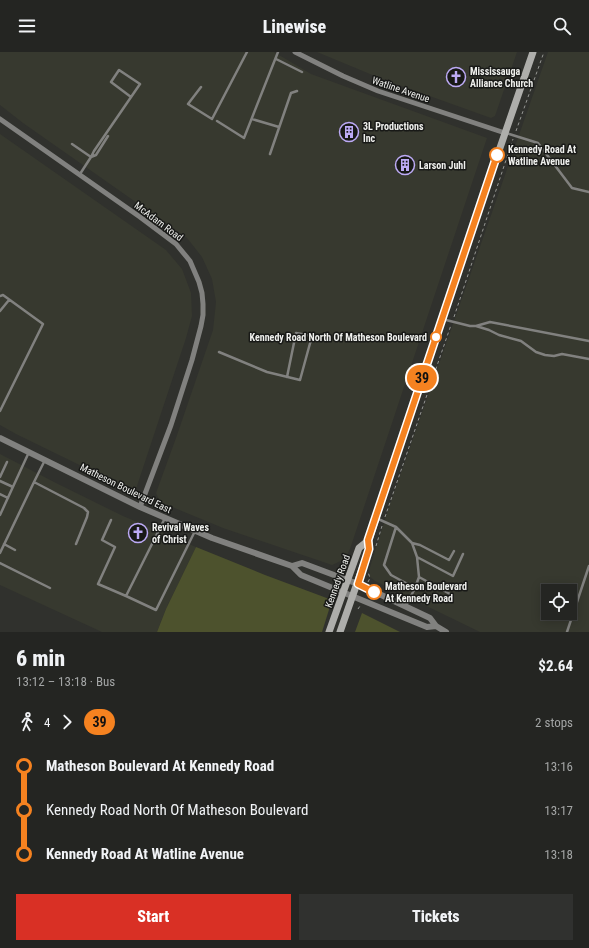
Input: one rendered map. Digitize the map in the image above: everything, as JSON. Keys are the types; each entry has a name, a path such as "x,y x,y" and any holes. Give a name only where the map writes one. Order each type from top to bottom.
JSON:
{"main road":[{"name":"Kennedy Road","path":"340,632 369,549 368,540 533,52"},
{"name":"Kennedy Road","path":"329,632 359,548 368,540"}],"street":[{"name":"Watline Avenue","path":"294,52 378,91 505,132"},
{"name":"McAdam Road","path":"0,119 80,174 176,244 184,252 192,265 199,282 203,304 202,321 192,360 171,424 140,507"},
{"name":"Matheson Boulevard East","path":"0,438 140,507 195,531 292,566 301,575 427,627 436,626"},
{"name":"Matheson Boulevard East","path":"292,566 302,563 358,584 430,618 436,626 446,632"}],"lane":[{"path":"201,88 188,104 212,120 247,52"},
{"path":"217,122 244,138 278,52"},
{"path":"276,59 302,72"},
{"path":"80,174 140,84 119,70 111,82 131,97"},
{"path":"270,154 292,93 297,92"},
{"path":"252,119 279,127"},
{"path":"505,132 538,143 572,188 589,192"},
{"path":"91,157 96,155 108,136"},
{"path":"72,144 91,157"},
{"path":"0,296 3,295 43,324 0,409"},
{"path":"0,311 9,300"},
{"path":"442,319 470,326 490,322 589,341"},
{"path":"476,326 499,335 521,341 536,352 545,355 554,356 562,354 589,359"},
{"path":"219,352 267,372 287,377 300,380 312,336 296,333 287,377"},
{"path":"0,515 29,452"},
{"path":"0,553 45,460"},
{"path":"0,477 7,462"},
{"path":"0,481 13,487"},
{"path":"34,482 84,508 88,512 76,544"},
{"path":"0,494 8,498"},
{"path":"126,596 165,518"},
{"path":"376,518 396,527 412,543 417,557 419,577 406,607"},
{"path":"111,520 102,540 115,548 98,584 156,610 195,531"},
{"path":"396,527 384,564 391,575 415,588"},
{"path":"412,543 420,545 449,560 454,551"},
{"path":"4,544 15,550"},
{"path":"417,557 453,576 463,554"},
{"path":"0,564 50,588"},
{"path":"567,632 589,566"},
{"path":"419,577 450,594"}],"path":[{"path":"517,130 544,52"},
{"path":"457,308 512,144"},
{"path":"374,551 448,332"},
{"path":"368,571 370,578 369,580"}],"shaded area":[{"path":"0,52 274,52 311,74 487,138 350,549 345,559 332,565 223,528 160,502 156,493 213,330 216,302 212,279 202,257 187,238 23,123 0,105"},
{"path":"317,52 517,52 495,116 491,118 382,79"},
{"path":"548,52 589,52 589,632 480,632 375,581 370,577 369,570 388,510"},
{"path":"0,134 166,250 182,269 191,293 192,316 136,489 104,477 0,425"},
{"path":"0,454 123,516 196,547 166,609 157,632 102,632 0,585"}],"green space":[{"path":"196,547 332,600 322,632 157,632 166,609"},
{"path":"362,613 400,632 355,632"}],"bus line":[{"name":"39","path":"374,592 358,584 369,549 368,540 497,155"}],"place":[{"name":"Mississauga Alliance Church","path":"456,77"},
{"name":"3L Productions Inc","path":"349,132"},
{"name":"Kennedy Road At Watline Avenue","path":"497,155"},
{"name":"Larson Juhl","path":"405,165"},
{"name":"Kennedy Road North Of Matheson Boulevard","path":"436,337"},
{"name":"Revival Waves of Christ","path":"138,533"},
{"name":"Matheson Boulevard At Kennedy Road","path":"374,592"}]}
